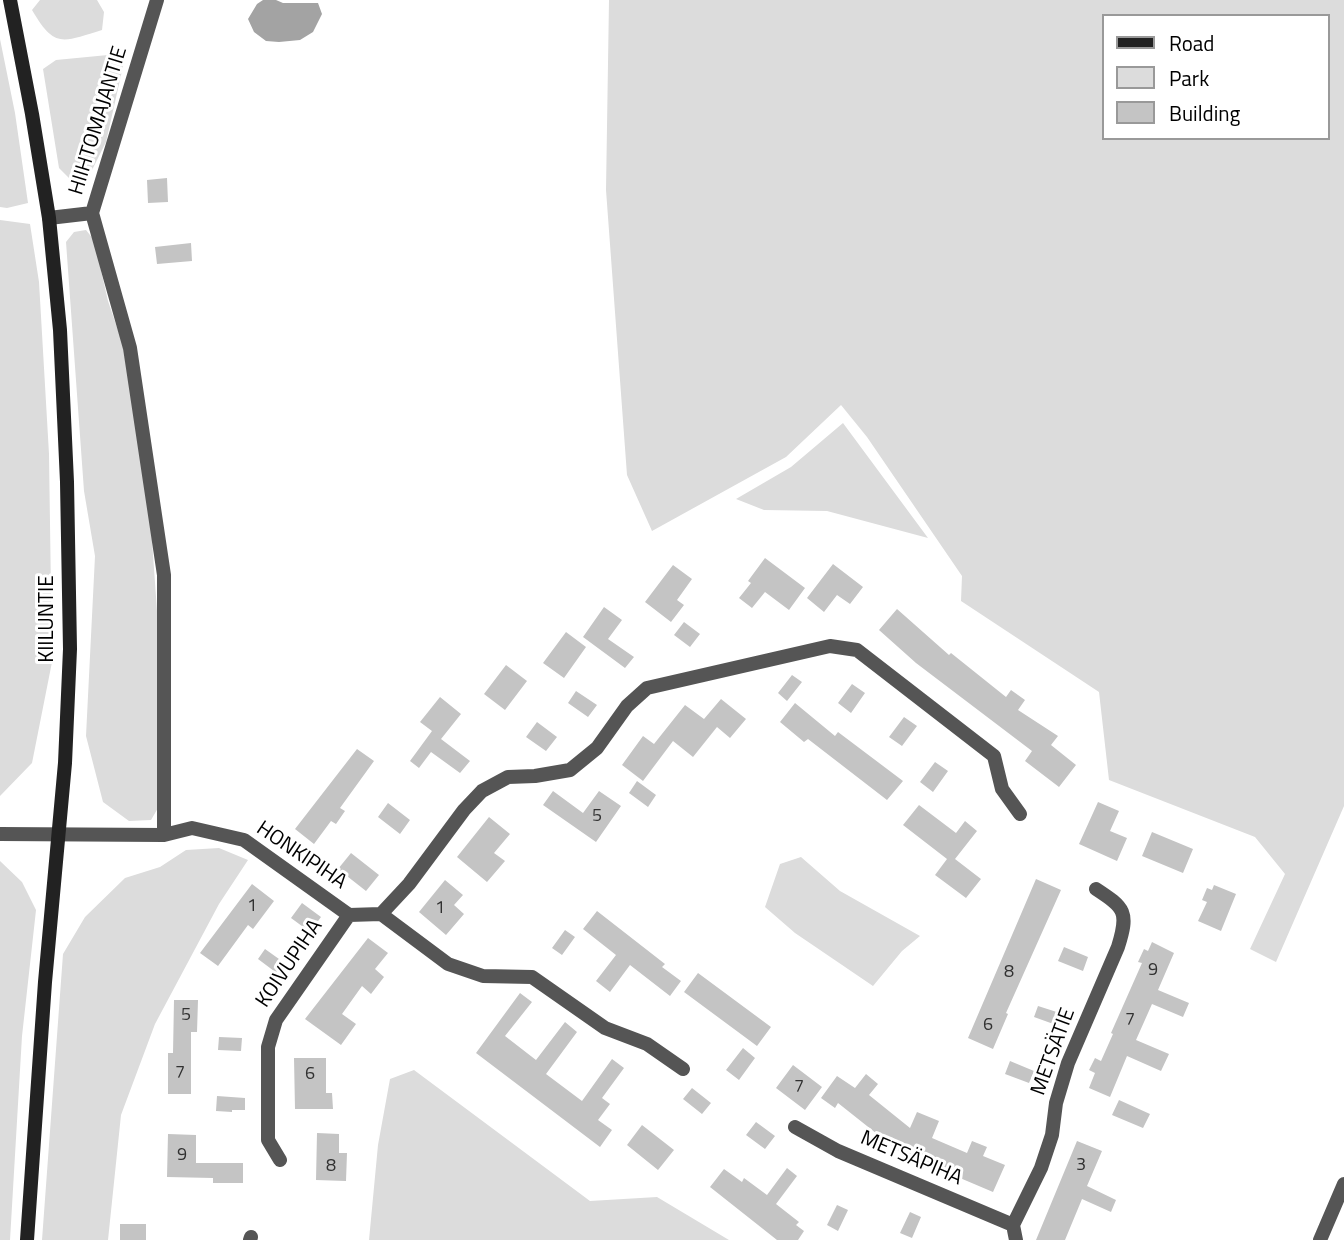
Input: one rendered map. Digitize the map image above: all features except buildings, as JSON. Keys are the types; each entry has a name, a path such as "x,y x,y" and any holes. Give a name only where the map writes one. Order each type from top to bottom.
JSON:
{"street":[{"name":"KIILUNTIE","path":"10,0 49,218 60,330 68,482 71,649 27,1240"},
{"name":"HIIHTOMAJANTIE","path":"49,218 92,213 157,0"},
{"path":"92,213 130,348 164,575 164,835"},
{"path":"683,1069 647,1044 605,1028 532,977 483,976 449,964 381,914 409,884 464,810 482,791 508,777 570,770 597,748 627,706 647,688 830,646 857,650 994,756 1002,789 1020,814"},
{"name":"HONKIPIHA","path":"0,834 164,835 192,828 244,840 349,915 381,914"},
{"name":"METSÄTIE","path":"1013,1225 1041,1168 1052,1135 1056,1103 1068,1063 1123,932 1124,916 1119,904 1096,889"},
{"name":"KOIVUPIHA","path":"280,1160 268,1140 268,1046 271,1032 275,1020 349,915"},
{"name":"METSÄPIHA","path":"795,1127 838,1151 1013,1225"},
{"path":"1320,1240 1344,1184"},
{"path":"1013,1225 1016,1240"}],"green space":[{"path":"40,0 97,0 104,12 102,30 68,39 54,37 32,10"},
{"path":"609,0 1344,0 1344,806 1276,962 1250,949 1285,874 1255,837 1109,780 1099,692 961,601 962,576 867,437 841,405 786,457 652,531 627,475 606,190"},
{"path":"0,39 15,113 28,203 7,208 0,207"},
{"path":"108,55 124,62 106,142 90,174 73,182 59,168 43,69 56,60"},
{"path":"0,220 30,224 39,282 49,454 52,662 32,763 0,796"},
{"path":"86,230 94,240 108,301 123,345 151,526 157,611 158,808 151,820 129,821 103,802 86,736 95,556 84,491 66,242 74,232"},
{"path":"843,423 928,538 827,511 764,510 736,499 791,467"},
{"path":"219,848 248,860 219,904 155,1024 121,1115 108,1240 42,1240 63,954 85,917 125,878 160,867 186,850"},
{"path":"801,857 840,891 920,936 902,951 873,986 795,933 765,907 780,864"},
{"path":"0,861 22,882 36,910 22,1036 10,1240 0,1240"},
{"path":"414,1070 590,1201 657,1197 729,1240 369,1240 378,1145 390,1079"}],"shaded area":[{"path":"263,0 318,3 322,14 313,32 300,40 266,41 254,32 248,19 257,4"}]}
